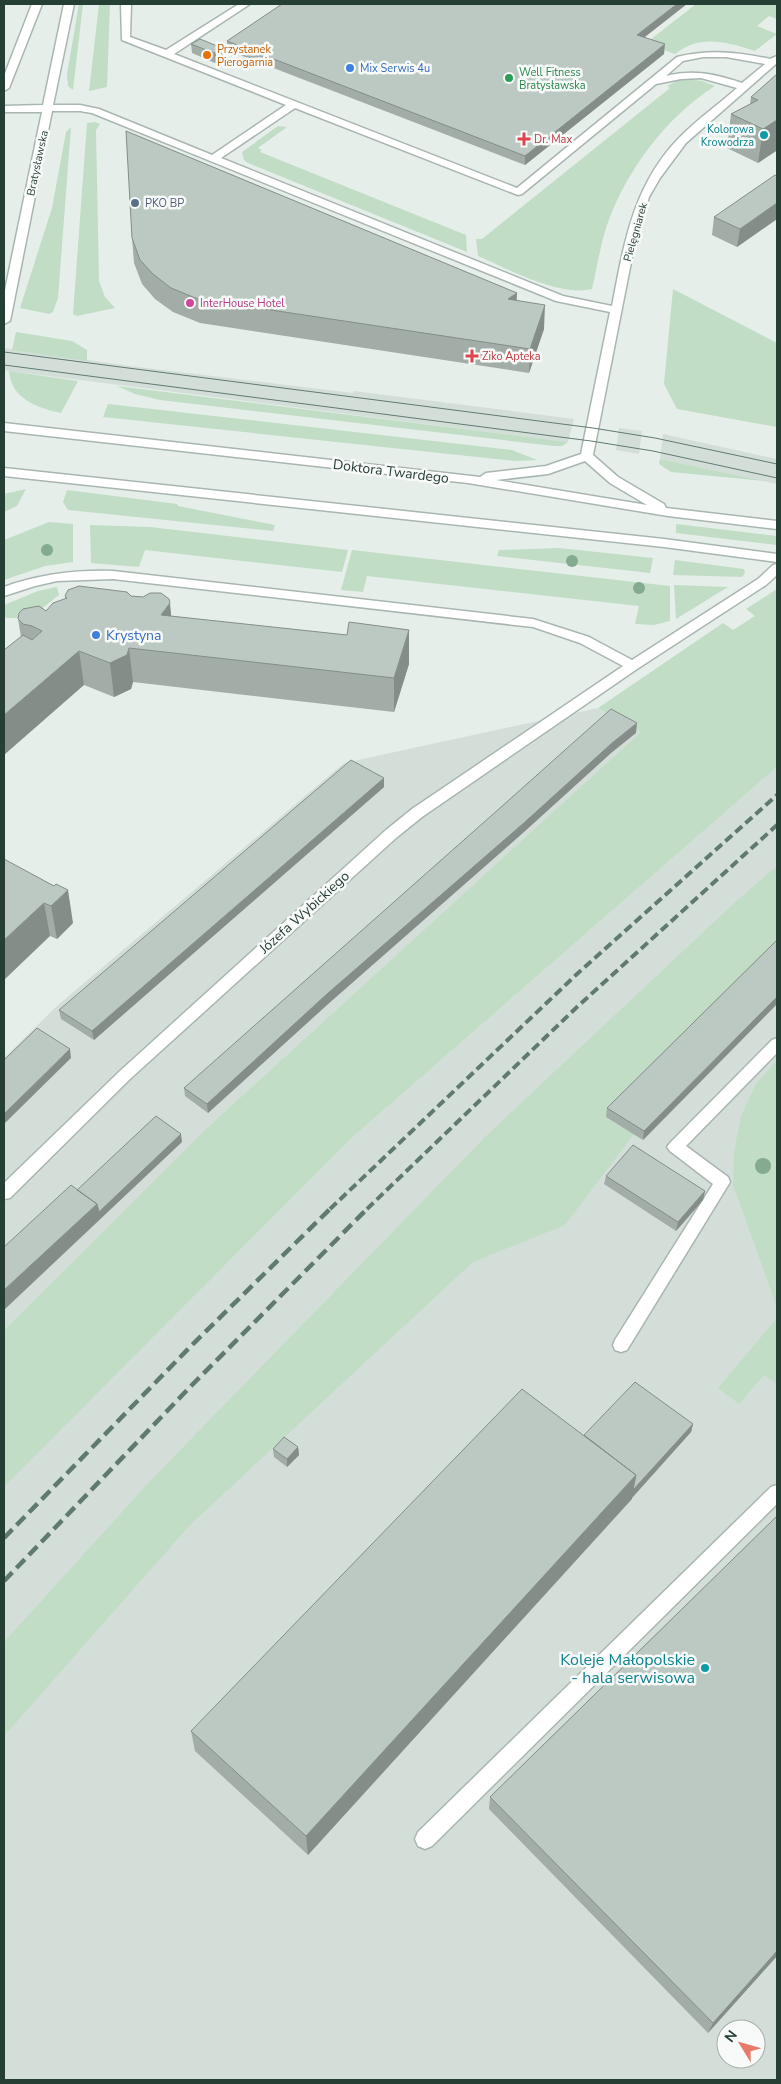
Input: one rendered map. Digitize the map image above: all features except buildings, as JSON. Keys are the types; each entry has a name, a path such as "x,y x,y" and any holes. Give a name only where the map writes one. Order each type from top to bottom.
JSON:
{"street":[{"path":"4,88 37,4"},
{"name":"Bratysławska","path":"4,321 69,4"},
{"path":"126,4 125,38 518,192 680,59 696,54 718,54 775,60"},
{"path":"167,54 245,4"},
{"name":"Pielęgniarek","path":"587,456 630,242 644,198 655,177 682,141 775,60"},
{"path":"651,83 677,75 700,74 743,87"},
{"path":"212,159 294,104"},
{"path":"4,109 88,109 560,299 617,310"},
{"path":"179,146 194,165"},
{"path":"454,268 491,271"},
{"name":"Doktora Twardego","path":"4,427 468,480 668,512 777,525"},
{"path":"468,480 548,470 587,456 614,480 668,512"},
{"path":"4,472 664,543 777,558"},
{"name":"Józefa Wybickiego","path":"4,1193 125,1074 391,834 442,794 632,666 762,582 777,568"},
{"path":"4,592 30,582 80,573 113,575 533,624 583,638 632,666"},
{"path":"621,1345 722,1182 675,1147 777,1044"},
{"path":"424,1839 777,1493"}],"shaded area":[{"path":"4,348 130,366 353,393 354,391 574,419 568,442 9,371 4,370"},
{"path":"619,428 642,431 639,454 616,450"},
{"path":"663,434 777,459 777,484 660,459"},
{"path":"598,708 642,732 210,1125 4,1330 4,1058 58,1005 344,763"},
{"path":"777,767 777,2080 4,2080 4,1487 355,1135"}],"green space":[{"path":"79,4 83,4 73,90 68,86 67,74"},
{"path":"99,4 110,4 107,87 89,91"},
{"path":"696,4 777,4 777,19 769,16 757,26 777,34 755,51 724,43 704,42 684,48 675,54 646,43"},
{"path":"686,79 702,81 715,86 680,113 664,129 637,165 615,205 607,225 592,289 564,289 550,286 478,256 476,239 482,239 670,88 667,86"},
{"path":"95,122 100,124 96,130 99,281 105,297 115,308 77,316 73,314 87,123"},
{"path":"278,126 287,127 258,148 262,150 260,152 466,235 467,252 244,160 242,152"},
{"path":"71,127 58,298 53,312 49,314 20,308 52,208 66,132"},
{"path":"673,289 777,343 777,427 677,409 664,384"},
{"path":"16,332 72,341 87,350 87,361 12,350"},
{"path":"9,371 78,381 61,413 27,401 15,389"},
{"path":"117,386 568,442 562,446 554,446 160,400 135,394"},
{"path":"108,404 512,450 537,460 515,461 103,417"},
{"path":"660,459 764,481 671,472 659,464"},
{"path":"26,489 17,506 4,512 4,494"},
{"path":"67,490 177,504 178,506 275,525 273,531 68,510 63,502"},
{"path":"49,522 73,524 73,562 45,566 4,580 4,540"},
{"path":"676,524 777,536 777,545 676,533"},
{"path":"90,525 150,527 348,550 342,572 145,550 139,567 91,563"},
{"path":"559,548 653,558 650,573 497,556 499,550"},
{"path":"352,550 670,586 670,621 654,625 635,624 639,606 367,576 363,592 341,590"},
{"path":"675,560 744,569 745,573 742,577 673,575"},
{"path":"674,585 728,587 676,619"},
{"path":"57,587 59,595 30,618 4,618 4,605 38,591"},
{"path":"777,589 777,767 355,1135 4,1487 4,1330 210,1125 641,732 598,708 723,623 733,630 755,616 746,609"},
{"path":"777,866 777,948 606,1117 634,1134 565,1225 473,1262 189,1526 4,1736 4,1642 152,1479 487,1135 731,906"},
{"path":"777,1060 777,1307 733,1185 734,1151 741,1116 756,1084"},
{"path":"777,1318 777,1384 764,1375 739,1404 718,1388"}],"tram line":[{"path":"4,352 593,428 655,438 777,464"},
{"path":"4,365 591,441 653,451 777,478"}],"railway":[{"path":"330,1209 577,974 777,795"},
{"path":"367,1209 577,1007 777,825"},
{"path":"4,1538 191,1346 331,1208"},
{"path":"4,1581 191,1386 367,1209"}],"place":[{"name":"Przystanek Pierogarnia","path":"207,55"},
{"name":"Mix Serwis 4u","path":"350,68"},
{"name":"Well Fitness Bratysławska","path":"509,78"},
{"name":"Kolorowa Krowodrza","path":"764,135"},
{"name":"Dr. Max","path":"524,139"},
{"name":"PKO BP","path":"135,203"},
{"name":"InterHouse Hotel","path":"190,303"},
{"name":"Ziko Apteka","path":"472,356"},
{"name":"Krystyna","path":"96,635"},
{"name":"Koleje Małopolskie - hala serwisowa","path":"705,1668"}]}
